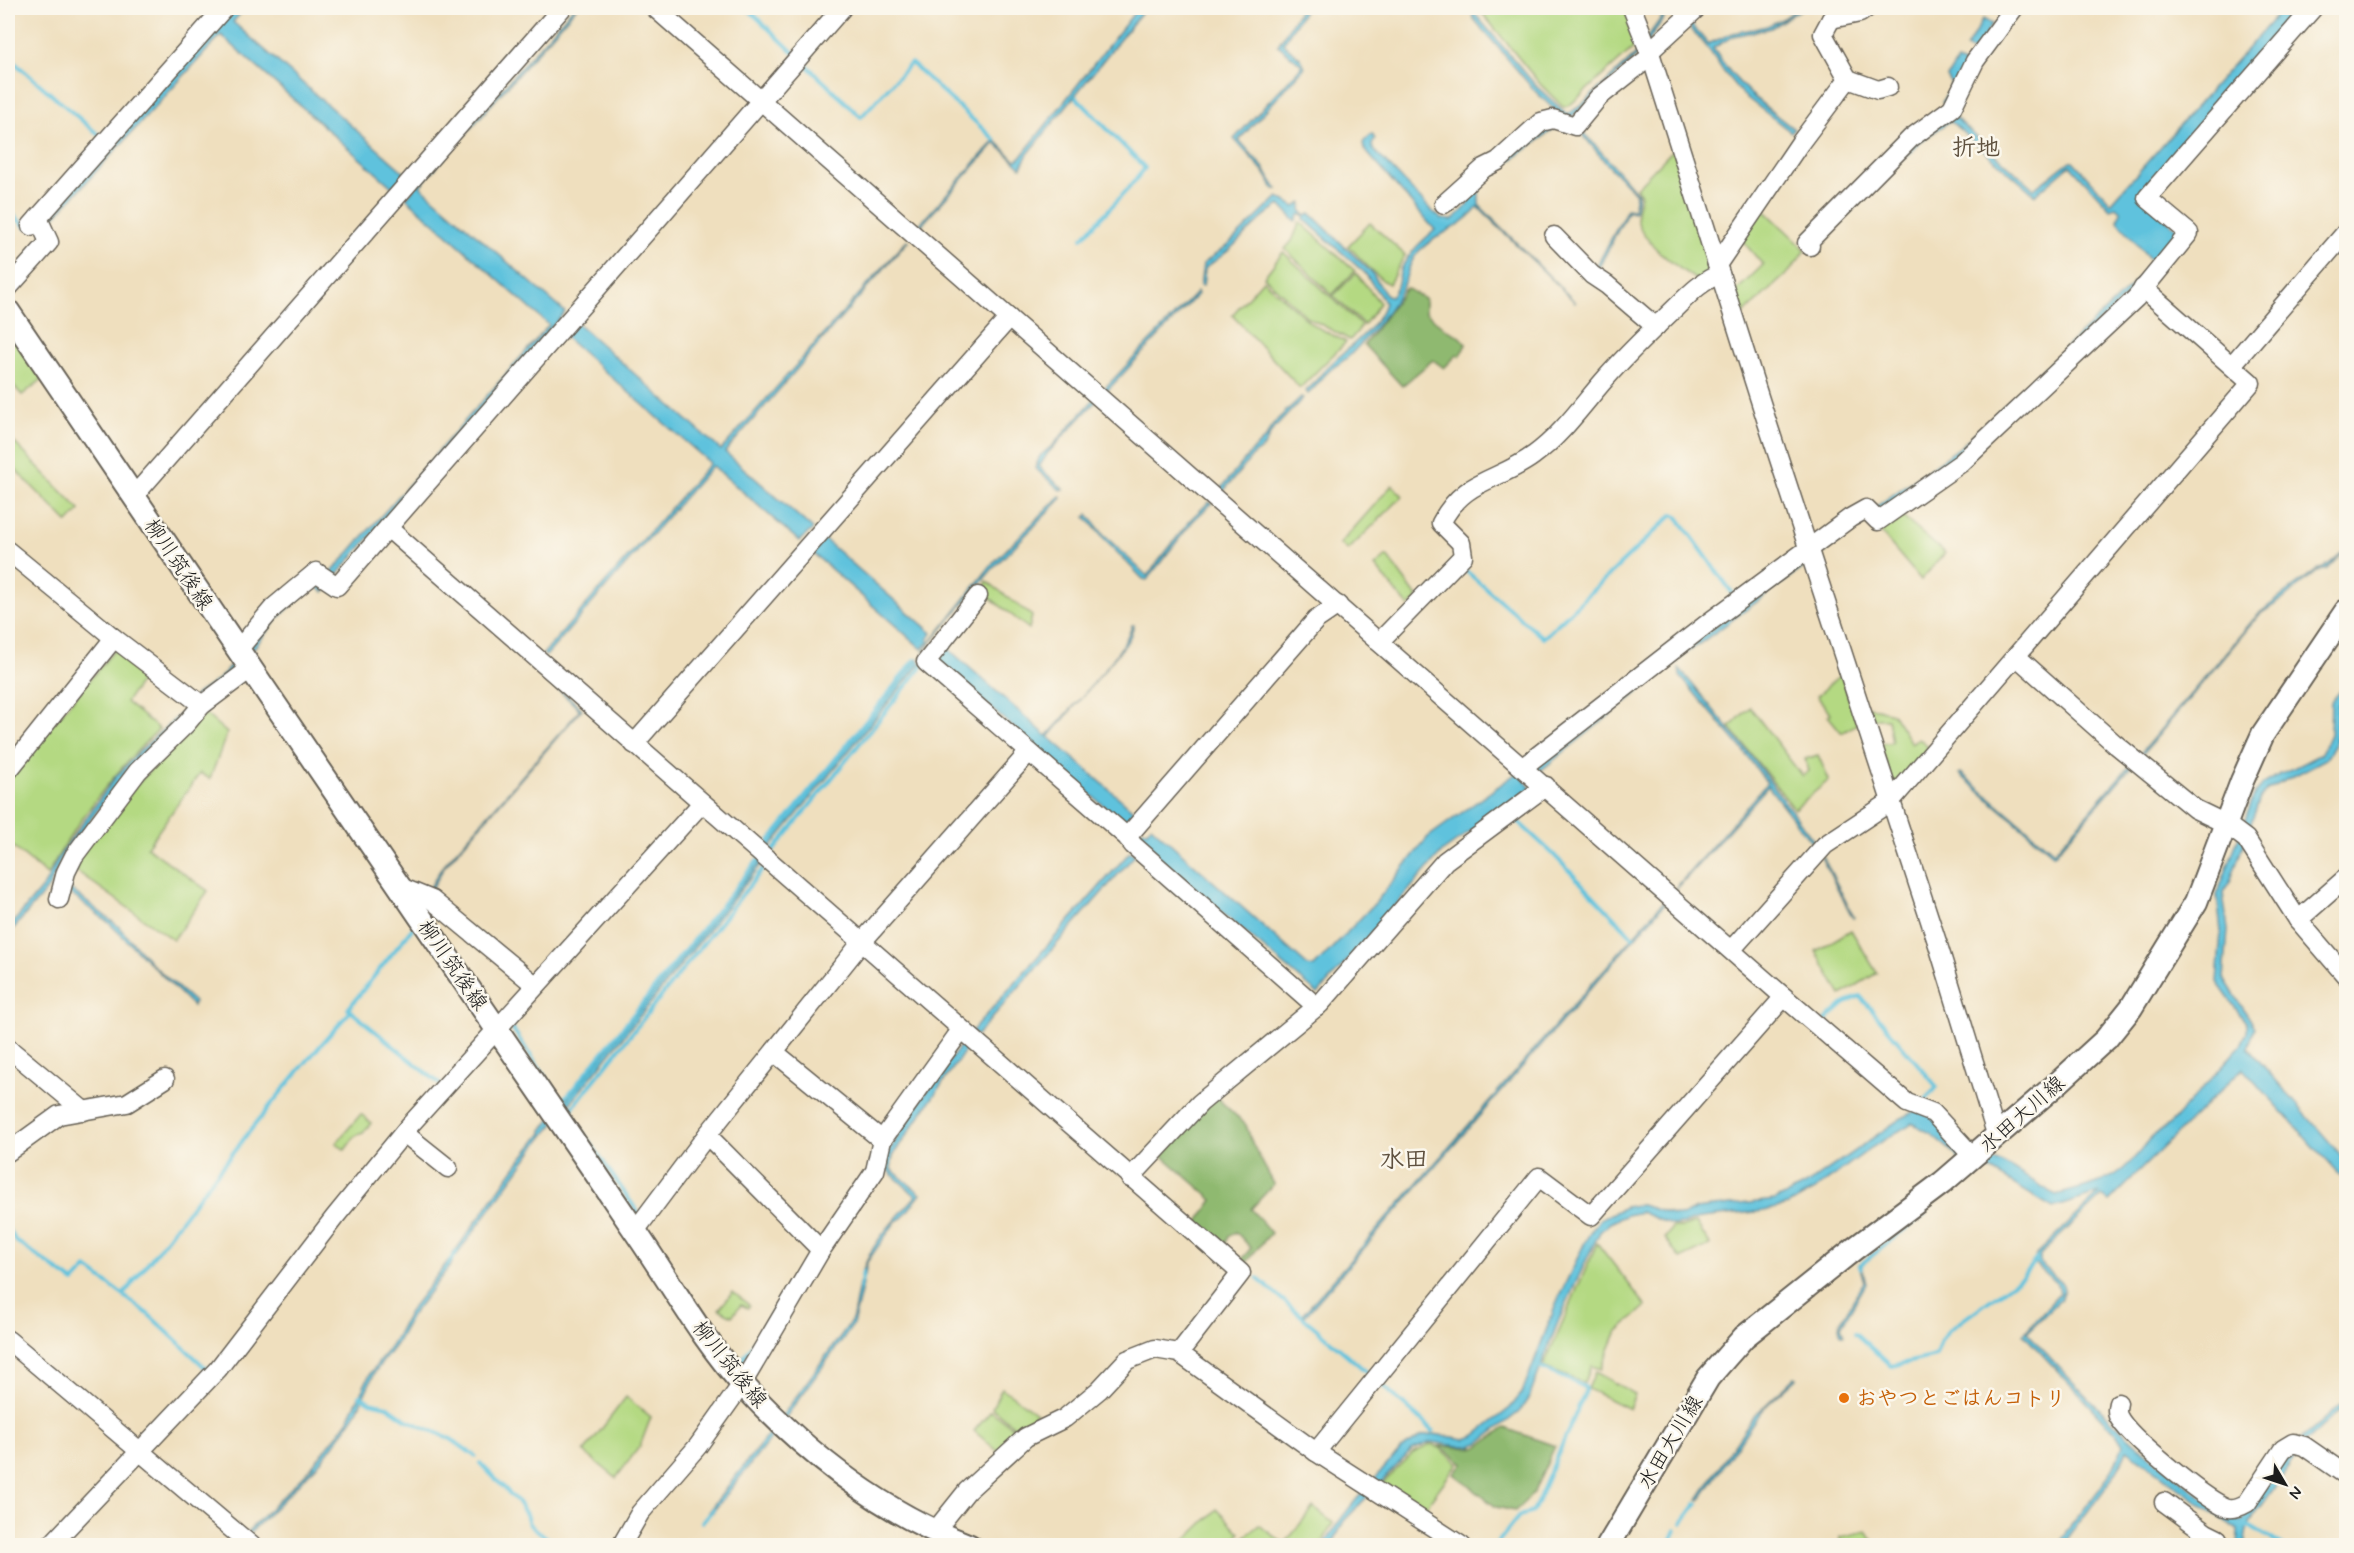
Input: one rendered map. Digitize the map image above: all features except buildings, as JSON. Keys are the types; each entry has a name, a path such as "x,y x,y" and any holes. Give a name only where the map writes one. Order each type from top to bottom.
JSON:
{"main road":[{"name":"柳川筑後線","path":"8,311 709,1342 742,1384 778,1420 855,1485 884,1505 935,1532 970,1545"},
{"name":"水田大川線","path":"1608,1545 1708,1378 1730,1352 1760,1323 1942,1184 2106,1039 2131,1008 2237,832 2242,781 2263,734 2346,610"}],"street":[{"path":"8,288 49,242 35,222 224,8"},
{"path":"133,497 562,8"},
{"path":"655,8 1784,997 1907,1103 1933,1113 1967,1150"},
{"path":"58,898 74,856 98,822 138,771 186,724 244,660 274,607 316,572 337,586 842,8"},
{"path":"1632,8 1650,54 1938,945 1996,1137"},
{"path":"1444,204 1484,168 1498,161 1541,122 1553,118 1575,126 1599,97 1650,54 1697,8"},
{"path":"1867,8 1860,13 1827,13 1823,34 1848,79 1878,90 1888,87"},
{"path":"1810,246 1807,243 1911,138 1952,108 1975,61 2014,8"},
{"path":"1523,767 1708,623 1866,509 1878,521 1961,463 2136,298 2189,233 2147,198 2313,8"},
{"path":"1379,642 1463,556 1461,543 1441,523 1447,510 1474,485 1513,469 1536,454 1558,434 1607,376 1718,269 1800,143 1848,79"},
{"path":"2232,365 2346,232"},
{"path":"1563,240 1592,276 1607,285 1656,327"},
{"path":"1732,950 1825,845 1890,802 2251,383 2143,288"},
{"path":"634,744 1009,318"},
{"path":"388,528 1241,1273 1179,1353"},
{"path":"8,551 114,638 202,705"},
{"path":"978,596 926,662 1317,1006"},
{"path":"1127,837 1316,620 1338,605"},
{"path":"8,771 114,638"},
{"path":"2016,656 2114,743 2195,809 2237,832 2298,920 2346,976"},
{"path":"635,1231 707,1135 861,943 1029,753"},
{"path":"1130,1178 1200,1103 1317,1006 1445,861 1545,786"},
{"path":"50,1545 218,1369 334,1218 404,1132 702,803"},
{"path":"2298,920 2346,878"},
{"path":"398,886 432,900 535,985"},
{"path":"1316,1452 1539,1177 1591,1216 1784,997"},
{"path":"621,1545 640,1513 698,1446 742,1384 821,1250 875,1171 882,1140 961,1030"},
{"path":"8,1048 84,1111"},
{"path":"774,1052 882,1140"},
{"path":"8,1152 59,1115 127,1103 165,1079"},
{"path":"404,1132 448,1168"},
{"path":"707,1135 821,1250"},
{"path":"8,1340 252,1545"},
{"path":"935,1532 967,1491 1026,1437 1065,1418 1099,1390 1127,1360 1155,1349 1179,1353 1316,1452 1462,1545"},
{"path":"2118,1403 2116,1410 2119,1418 2139,1440 2183,1479 2227,1508 2239,1507 2247,1503 2283,1449 2293,1443 2304,1446 2346,1475"},
{"path":"2164,1502 2206,1533 2218,1539"}],"green space":[{"path":"1478,8 1628,8 1640,42 1569,106 1563,107 1540,84"},
{"path":"1674,149 1712,271 1698,281 1652,245 1637,218 1641,195 1636,188"},
{"path":"1760,206 1806,250 1790,271 1742,315 1734,293 1763,265 1741,239"},
{"path":"1300,222 1355,271 1332,295 1285,249 1292,241"},
{"path":"1370,223 1405,255 1389,284 1374,273 1348,246"},
{"path":"1283,252 1362,326 1350,340 1307,317 1264,277"},
{"path":"1356,273 1380,303 1364,325 1333,296"},
{"path":"1263,280 1313,325 1346,342 1300,388 1232,315"},
{"path":"1406,288 1425,299 1425,312 1447,330 1458,335 1466,344 1460,357 1457,355 1444,368 1433,360 1402,386 1364,345"},
{"path":"8,327 44,378 22,395 8,380"},
{"path":"8,436 80,510 68,523 8,462"},
{"path":"1392,485 1403,496 1348,550 1340,544"},
{"path":"1898,513 1945,553 1921,580 1877,528"},
{"path":"1387,556 1418,598 1409,607 1375,566"},
{"path":"987,581 1032,616 1029,629 983,592"},
{"path":"117,647 148,671 126,702 159,729 127,762 98,798 71,835 47,875 8,843 8,777"},
{"path":"1841,674 1857,724 1842,733 1828,716 1831,714 1817,696"},
{"path":"1750,707 1802,776 1809,771 1805,759 1818,755 1829,780 1794,809 1730,727"},
{"path":"1869,707 1892,713 1911,743 1919,738 1929,748 1897,784 1892,782 1880,744 1892,742 1888,719 1870,719"},
{"path":"203,712 227,733 210,779 200,773 147,847 208,891 173,940 71,867 82,845"},
{"path":"1851,930 1877,973 1841,995 1816,951"},
{"path":"1215,1096 1246,1125 1253,1145 1274,1184 1251,1209 1271,1233 1240,1269 1237,1265 1251,1248 1236,1232 1229,1237 1222,1251 1194,1227 1213,1200 1158,1152"},
{"path":"361,1114 371,1123 363,1133 355,1136 345,1150 336,1143"},
{"path":"1696,1223 1710,1245 1680,1259 1665,1238 1673,1227"},
{"path":"1597,1243 1646,1306 1616,1333 1601,1369 1592,1366 1584,1383 1543,1367"},
{"path":"733,1292 749,1305 748,1308 741,1305 732,1316 719,1309"},
{"path":"1595,1372 1635,1394 1629,1409 1588,1389"},
{"path":"1002,1388 1036,1413 1019,1430 992,1408"},
{"path":"626,1397 651,1417 640,1446 616,1478 584,1452"},
{"path":"991,1411 1018,1431 1001,1454 974,1431"},
{"path":"1505,1428 1555,1446 1533,1494 1515,1511 1496,1507 1454,1474 1463,1463 1440,1446 1476,1448"},
{"path":"1432,1444 1458,1463 1421,1513 1379,1487 1413,1453"},
{"path":"1313,1507 1333,1523 1321,1545 1284,1545"},
{"path":"1217,1509 1240,1533 1228,1545 1180,1545"},
{"path":"1259,1525 1283,1543 1281,1545 1248,1545 1242,1539"},
{"path":"1867,1531 1875,1545 1840,1545 1840,1537"}],"water":[{"path":"233,8 245,8 233,22 406,174 403,178 392,187 221,35 49,223 45,220"},
{"path":"573,8 576,8 420,186 565,312 335,577 331,573 549,325 406,198"},
{"path":"1138,8 1145,8 1028,154 1021,167 995,143 919,228 917,227 995,140 1015,160 1019,159"},
{"path":"1301,8 1306,8 1283,43 1301,59 1305,67 1239,140 1263,167 1277,189 1274,189 1264,172 1234,139 1301,67 1301,64 1278,45"},
{"path":"1471,8 1474,8 1475,14 1537,87 1567,114 1579,107 1635,55 1668,8 1673,8 1665,16 1642,51 1580,110 1506,164 1504,161 1562,117 1534,90 1473,18"},
{"path":"1673,8 1678,8 1708,44 1733,33 1767,26 1798,8 1803,8 1771,28 1733,36 1713,48 1740,83 1794,129 1791,132 1742,94 1710,51"},
{"path":"2283,8 2305,8 2141,198 2181,232 2160,264 1967,448 1687,653 1539,772 1535,767 1798,562 1960,447 2130,287 2152,262 2117,220 2121,212 2116,207 2110,209 2070,165 2035,195 1950,121 1923,140 1816,245 1917,139 1952,115 2034,189 2073,161 2111,203"},
{"path":"1983,19 1992,24 1974,53 1966,48"},
{"path":"1957,61 1966,65 1945,104 1942,103 1951,83 1947,77"},
{"path":"1581,129 1638,194 1635,212 1628,211 1597,271 1595,269 1627,209 1633,210 1636,194 1605,162 1579,130"},
{"path":"1372,134 1375,139 1373,149 1442,219 1452,220 1457,216 1470,200 1474,184 1496,171 1479,185 1479,205 1576,303 1478,207 1465,220 1433,239 1419,251 1412,261 1403,287 1382,318 1348,357 1328,372 1308,394 1306,391 1325,370 1368,331 1381,313 1385,303 1365,273 1304,219 1305,217 1300,214 1296,221 1280,205 1269,212 1228,251 1205,269 1203,286 1200,286 1203,264 1229,244 1278,197 1295,207 1302,203 1303,214 1307,216 1310,213 1372,273 1386,295 1391,296 1396,290 1407,258 1435,230 1364,149 1363,142"},
{"path":"907,240 725,452 813,529 799,541 713,466 546,656 543,654 710,463 565,337 577,323 721,450"},
{"path":"1197,292 1198,294 1104,394 1103,390"},
{"path":"1301,397 1303,398 1272,431 1264,447 1254,454 1221,494 1218,492 1252,451 1266,438 1278,419"},
{"path":"1094,399 1096,401 1047,454 1039,467 1063,489 1060,490 1035,468 1040,456 1053,445"},
{"path":"1060,496 1062,498 994,567 923,652 992,564"},
{"path":"1209,502 1212,503 1193,521 1147,580 1143,579 1104,539 1086,517 1088,514 1103,534 1147,576 1192,518"},
{"path":"824,539 932,633 922,649 814,554"},
{"path":"2346,549 2326,570 2317,571 2282,600 2260,614 2141,756 2139,755 2258,614 2316,570 2324,568"},
{"path":"315,580 327,589 324,592 314,586 278,618 242,663 126,772 62,858 49,887 8,935 8,929 45,884 58,858 114,779 179,715 195,695 219,679 276,613"},
{"path":"1132,625 1134,625 1125,645 1109,665"},
{"path":"944,645 1047,736 1085,693 1049,737 1134,811 1130,817 1133,820 1125,824 934,659"},
{"path":"918,659 921,662 767,851 762,863 535,1147 456,1256 453,1254 542,1130 760,861 765,848"},
{"path":"535,665 582,709 444,867 430,893 428,891 442,867 580,710 535,668"},
{"path":"1679,668 1748,752 1816,844 1814,846 1768,786 1674,892 1767,783 1741,748 1680,676"},
{"path":"2346,684 2346,696 2338,705 2336,743 2326,759 2267,790 2260,798 2230,882 2223,893 2228,930 2224,978 2255,1027 2248,1048 2346,1161 2346,1182 2243,1068 2109,1201 2102,1196 2040,1255 2040,1263 2062,1283 2064,1289 2060,1300 2027,1332 2075,1385 2126,1435 2181,1481 2240,1521 2294,1450 2298,1454 2248,1525 2244,1545 2238,1545 2239,1530 2127,1450 2107,1486 2066,1541 2068,1545 2060,1542 2112,1470 2123,1445 2115,1432 2023,1334 2060,1293 2058,1285 2034,1263 2036,1255 2100,1193 2053,1208 1987,1168 1957,1159 1956,1155 1930,1133 1912,1123 1871,1148 1813,1191 1788,1205 1764,1211 1701,1218 1685,1224 1671,1225 1641,1212 1627,1215 1610,1223 1600,1232 1589,1254 1558,1322 1530,1396 1519,1412 1479,1443 1471,1446 1431,1442 1412,1450 1344,1521 1332,1545 1324,1546 1350,1507 1401,1449 1423,1435 1434,1434 1465,1439 1474,1436 1510,1408 1522,1393 1558,1299 1591,1231 1600,1219 1627,1206 1642,1205 1682,1216 1696,1209 1775,1200 1804,1186 1900,1119 1916,1111 1932,1117 1964,1151 2001,1162 2056,1195 2098,1182 2122,1170 2155,1134 2169,1125 2241,1045 2247,1032 2247,1024 2217,982 2221,932 2217,895 2255,793 2262,785 2280,774 2321,754 2330,734 2331,702"},
{"path":"2131,764 2133,765 2054,855 1959,774 1961,773 2054,852"},
{"path":"1518,772 1531,788 1443,851 1318,994 1139,842 1144,836 1140,832 1143,829 1147,831 1151,826 1308,966 1314,967 1376,902 1428,837"},
{"path":"1130,852 1135,855 976,1036 972,1031"},
{"path":"1821,857 1823,857 1853,918"},
{"path":"69,888 118,926 154,966 194,1002 193,1006 109,923 68,892"},
{"path":"1665,900 1667,901 1305,1316 1303,1314"},
{"path":"964,1041 969,1045 893,1155 891,1169 921,1194 902,1218 896,1221 867,1262 865,1275 862,1274 871,1252 877,1242 916,1196 887,1170 887,1154 923,1097"},
{"path":"449,1260 452,1263 411,1316 396,1344 375,1372 356,1413 341,1435 322,1460 250,1533 248,1531 308,1471 347,1422 370,1374 392,1344 409,1312"},
{"path":"1861,1263 1866,1284 1841,1326 1844,1335 1841,1335 1839,1327 1841,1321 1864,1282 1859,1264"},
{"path":"859,1284 863,1284 853,1325 764,1447 712,1513 708,1512 850,1323"},
{"path":"1795,1377 1797,1378 1767,1405 1754,1421 1700,1500 1698,1499 1752,1418"},
{"path":"2346,1400 2346,1405 2305,1442 2301,1439"}],"waterway":[{"path":"747,8 795,54"},
{"path":"8,57 101,137"},
{"path":"802,61 861,117 911,63 995,140"},
{"path":"1076,97 1145,168 1082,238"},
{"path":"8,210 26,227"},
{"path":"1465,570 1543,638 1673,514 1677,516 1733,594"},
{"path":"764,848 915,660"},
{"path":"770,855 923,665"},
{"path":"1515,819 1552,853 1633,937"},
{"path":"510,1025 561,1100 569,1094 758,860"},
{"path":"639,1214 569,1112 766,865"},
{"path":"415,925 348,1009 440,1084"},
{"path":"1825,1021 1844,1004 1860,996 1937,1087 1922,1104"},
{"path":"124,1294 262,1115 350,1012"},
{"path":"1861,1268 1860,1265 1925,1214"},
{"path":"8,1229 16,1241 74,1282 87,1268 148,1314 208,1370"},
{"path":"448,1265 457,1251"},
{"path":"1855,1333 1891,1366 1932,1357 1936,1355 1941,1340 1949,1330 2022,1277 2037,1258"},
{"path":"860,1288 863,1272"},
{"path":"1257,1278 1368,1373"},
{"path":"741,1362 785,1294"},
{"path":"1495,1546 1519,1516 1533,1512 1586,1390 1585,1387 1539,1367"},
{"path":"1381,1384 1433,1431"},
{"path":"360,1396 370,1402 387,1406 407,1420 451,1439 475,1456"},
{"path":"480,1463 517,1501 526,1514 529,1524 558,1546"},
{"path":"1682,1523 1697,1503"},
{"path":"702,1522 713,1509"},
{"path":"2244,1528 2249,1525 2283,1546"},
{"path":"1670,1543 1676,1530"}],"place":[{"name":"おやつとごはんコトリ","path":"1844,1398"}],"district":[{"name":"折地","path":"1976,147"},
{"name":"水田","path":"1404,1159"}]}
